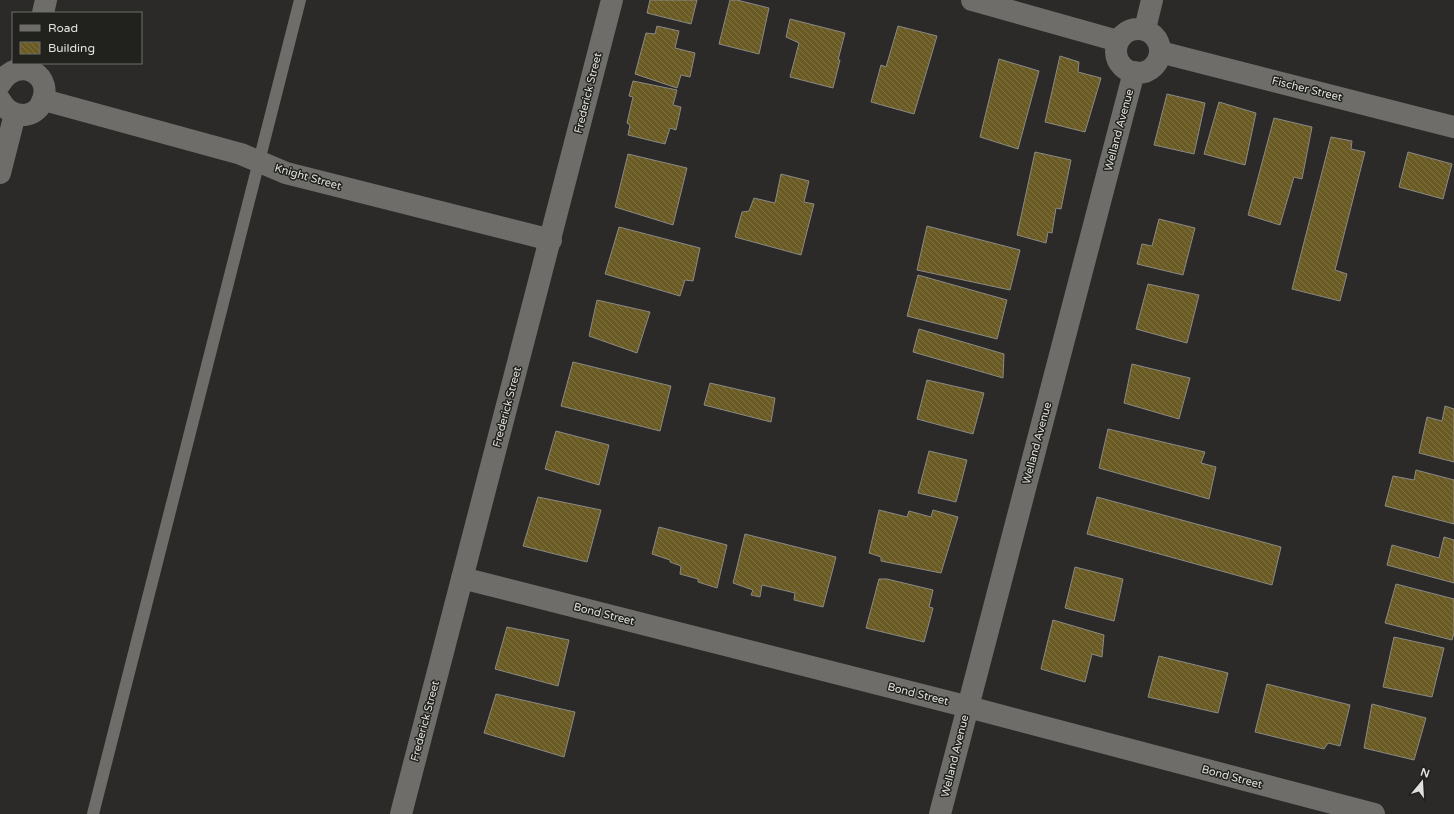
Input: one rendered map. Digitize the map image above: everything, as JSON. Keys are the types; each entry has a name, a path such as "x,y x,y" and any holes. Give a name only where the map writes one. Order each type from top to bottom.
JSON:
{"street":[{"path":"43,12 46,0"},
{"name":"Frederick Street","path":"401,814 612,0"},
{"path":"972,0 1118,41"},
{"path":"1145,29 1152,0"},
{"path":"1134,29 1145,29 1151,33 1159,43 1160,52 1156,64 1151,69 1144,72 1134,72 1124,67 1119,62 1116,54 1116,46 1118,41 1126,32 1134,29"},
{"name":"Fischer Street","path":"1160,52 1454,127"},
{"path":"0,84 4,77 10,72 29,66 42,80 45,88 44,100 39,109 32,113 24,115 8,107 0,173"},
{"name":"Welland Avenue","path":"940,814 1134,72"},
{"name":"Knight Street","path":"44,100 241,154 286,173 551,240"},
{"name":"Bond Street","path":"462,578 967,707 1374,814"}],"lane":[{"path":"93,814 300,0"}],"building":[{"path":"650,0 697,0 691,24 647,13"},
{"path":"730,0 737,0 769,8 759,54 719,44"},
{"path":"790,19 845,33 833,88 790,77 799,43 786,37"},
{"path":"657,26 679,31 675,48 695,53 690,77 681,75 677,88 635,74 646,33 655,34"},
{"path":"898,26 937,36 914,114 871,102 881,65 886,67"},
{"path":"1060,56 1079,62 1078,72 1101,78 1085,132 1045,122"},
{"path":"999,59 1039,71 1018,149 980,137"},
{"path":"633,81 677,90 673,105 681,107 676,130 670,128 665,144 628,135 630,125 627,123 633,97 629,96"},
{"path":"1167,94 1205,103 1194,154 1154,145"},
{"path":"1219,102 1256,113 1245,165 1204,154"},
{"path":"1274,118 1312,127 1302,179 1294,177 1280,225 1248,215"},
{"path":"1331,137 1352,141 1351,149 1365,152 1335,270 1347,274 1340,301 1292,289"},
{"path":"1035,152 1071,160 1061,209 1056,208 1052,233 1048,232 1046,243 1017,235"},
{"path":"1408,152 1452,164 1443,199 1399,187"},
{"path":"628,154 687,168 673,225 615,207"},
{"path":"781,174 809,181 804,202 814,204 801,255 735,237 742,212 749,211 754,198 775,203"},
{"path":"1159,219 1195,228 1183,275 1137,264 1142,244 1152,246"},
{"path":"927,226 1020,250 1010,290 917,270"},
{"path":"619,227 700,248 693,281 685,280 680,296 605,274"},
{"path":"918,275 1007,300 997,339 907,316"},
{"path":"1148,284 1199,295 1187,343 1136,329"},
{"path":"597,300 650,312 637,353 589,336"},
{"path":"919,329 1004,354 1003,378 913,352"},
{"path":"573,362 671,386 660,431 561,406"},
{"path":"1132,364 1190,378 1179,419 1124,403"},
{"path":"927,380 984,393 973,434 917,419"},
{"path":"710,383 775,398 771,422 704,405"},
{"path":"1445,406 1454,409 1454,462 1419,453 1427,417 1442,421"},
{"path":"1108,429 1205,452 1201,463 1216,467 1209,499 1099,468"},
{"path":"556,431 609,445 599,485 545,469"},
{"path":"929,451 967,460 956,502 918,493"},
{"path":"1416,470 1454,480 1454,524 1385,506 1393,476 1414,480"},
{"path":"538,497 601,510 587,562 523,546"},
{"path":"1097,497 1281,547 1272,585 1087,534"},
{"path":"879,510 907,517 909,511 931,517 933,510 958,517 941,573 881,561 881,557 869,553"},
{"path":"659,527 727,545 717,588 698,582 698,579 680,574 681,566 670,562 670,560 652,554"},
{"path":"745,534 836,557 823,607 794,600 795,593 762,585 760,597 751,595 753,590 733,583"},
{"path":"1444,537 1454,540 1454,583 1387,565 1392,545 1439,558"},
{"path":"1075,567 1123,579 1114,621 1065,608"},
{"path":"879,579 887,579 933,590 929,607 933,608 924,642 866,628"},
{"path":"1396,584 1454,599 1454,633 1452,640 1385,623"},
{"path":"1053,620 1104,635 1102,657 1092,654 1085,682 1041,669"},
{"path":"507,627 569,640 558,686 495,669"},
{"path":"1394,637 1444,648 1432,697 1383,687"},
{"path":"1159,656 1228,673 1218,713 1148,697"},
{"path":"1267,684 1350,705 1340,746 1328,743 1324,749 1255,732"},
{"path":"496,694 575,712 564,757 484,733"},
{"path":"1372,704 1426,718 1414,760 1364,748"}]}
